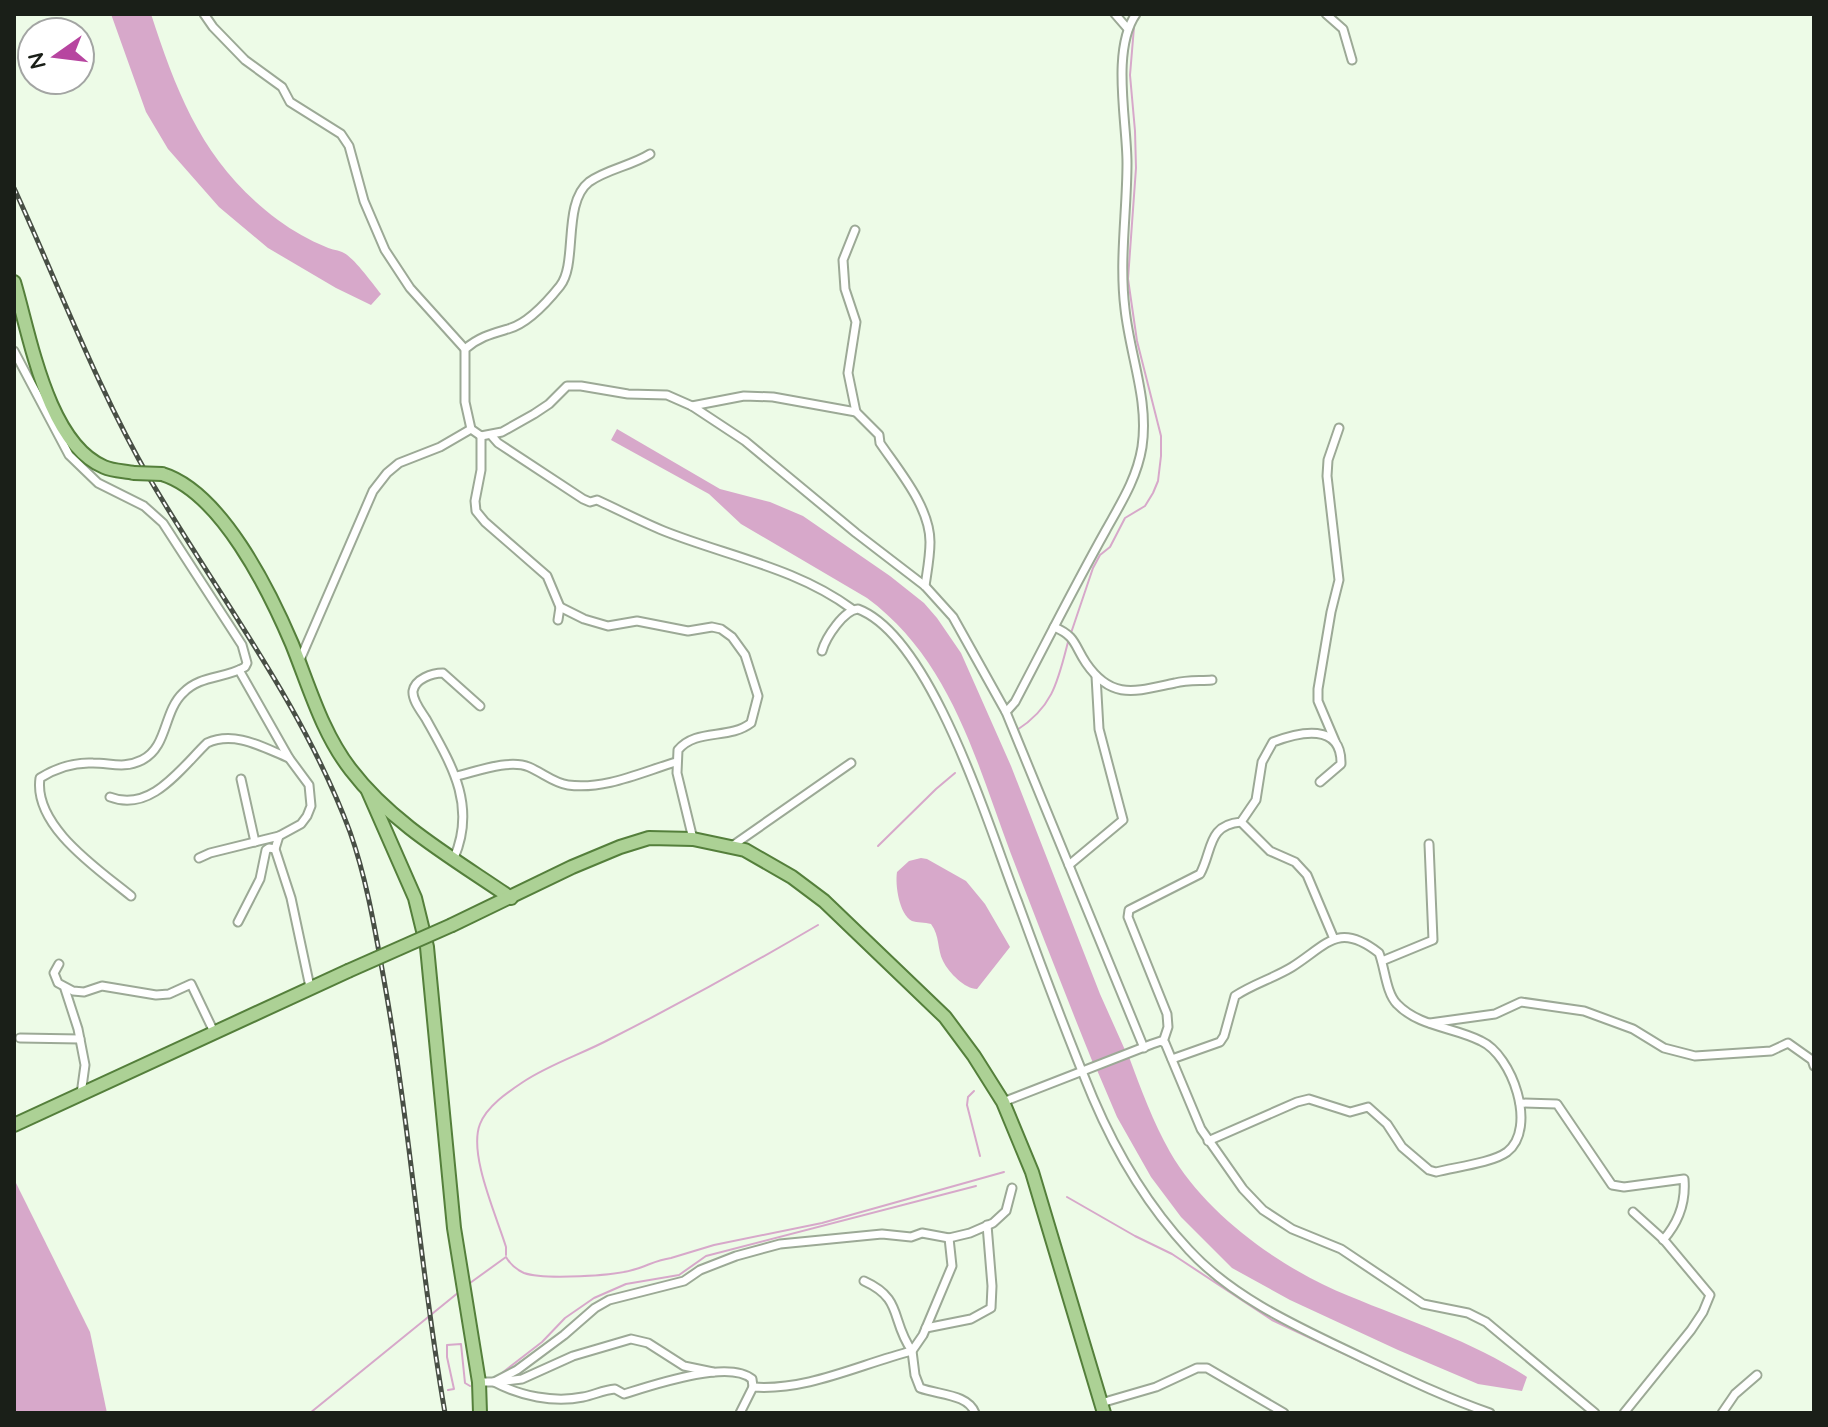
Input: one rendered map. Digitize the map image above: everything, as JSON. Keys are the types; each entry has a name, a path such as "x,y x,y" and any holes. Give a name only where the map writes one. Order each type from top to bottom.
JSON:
{"main road":[{"path":"14,282 45,392 74,451 104,467 176,478 218,515 268,596 335,747 368,791 401,820 511,898"},
{"path":"368,791 420,911 429,961 442,1083 444,1143 479,1382 480,1413"},
{"path":"14,1125 310,987 511,898 572,867 636,842 649,838 693,839 732,846 762,859 824,901 945,1017 974,1056 1003,1102 1032,1172 1102,1408"}],"street":[{"path":"204,14 245,60 282,87 290,102 341,134 349,146 364,201 385,250 410,288 465,349 464,396 471,429 481,436 491,435 534,414 567,386 628,394 667,395 692,406 745,441 925,586 962,629 1006,712 1144,1048"},
{"path":"1115,14 1129,26"},
{"path":"1006,712 1015,702 1130,488 1142,446 1145,417 1143,397 1128,333 1122,277 1127,163 1123,55 1129,26 1136,14"},
{"path":"1326,14 1343,29 1352,60"},
{"path":"465,349 494,331 510,329 523,321 551,296 563,283 574,215 587,184 650,154"},
{"path":"855,230 843,260 845,289 856,322 848,373 856,412 879,435 880,443 920,506 927,523 930,541 925,586"},
{"path":"14,351 74,451 98,483 144,506 163,523 242,645 247,663 239,670 201,680 182,693 172,707 159,745 144,759 117,767 94,763 70,765 40,778 42,805 56,828 131,896"},
{"path":"692,406 744,396 773,397 856,412"},
{"path":"1320,782 1341,764 1318,701 1339,580 1327,476 1328,460 1339,428"},
{"path":"299,662 373,491 399,463 440,447 471,429"},
{"path":"491,435 498,443 583,499 590,502 597,500 667,532 809,583 852,609 874,616 892,634 929,687 960,752 1094,1100 1136,1180 1174,1232 1217,1276 1317,1336 1427,1388 1490,1413"},
{"path":"481,436 476,511 547,576 560,607 558,620"},
{"path":"560,607 608,626 637,621 688,631 712,627 721,629 732,637 745,655 758,696 751,723 734,733 689,740 678,750 676,762 693,839"},
{"path":"822,651 825,642 852,609"},
{"path":"1054,627 1063,630 1077,642 1084,660 1096,676 1115,689 1137,692 1185,681 1212,680"},
{"path":"199,858 279,836 301,824 311,806 309,785 289,758 239,670"},
{"path":"454,858 464,821 457,776 413,695 414,688 420,680 437,672 443,673 480,706"},
{"path":"1069,865 1123,820 1099,729 1096,676"},
{"path":"1335,741 1325,734 1316,733 1273,742 1262,762 1256,800 1241,822 1225,825 1215,833 1202,871 1195,879 1141,902 1128,913 1167,1014 1168,1027 1163,1042 1208,1141 1243,1189 1273,1218 1304,1235 1341,1249 1423,1304 1468,1313 1486,1322 1595,1413"},
{"path":"110,797 132,802 153,793 214,739 242,740 289,758"},
{"path":"457,776 514,764 527,766 558,783 583,786 625,778 676,762"},
{"path":"732,846 851,763"},
{"path":"241,779 255,842"},
{"path":"1241,822 1270,851 1295,862 1307,875 1334,939"},
{"path":"279,836 275,849 291,898 310,987"},
{"path":"1382,961 1433,940 1429,844"},
{"path":"238,922 260,879 266,850 275,849"},
{"path":"1172,1059 1220,1042 1235,996 1291,967 1317,947 1334,939 1355,938 1379,953 1392,998 1406,1012 1493,1048 1507,1066 1520,1103 1518,1138 1506,1153 1436,1172 1429,1170 1402,1147 1387,1124 1368,1107 1342,1111 1309,1099 1208,1141"},
{"path":"59,964 54,973 58,983 65,989 84,992 102,986 115,986 156,995 169,994 191,984 214,1032"},
{"path":"65,989 85,1065 75,1097"},
{"path":"1428,1023 1495,1014 1521,1002 1584,1011 1633,1029 1664,1048 1695,1056 1771,1051 1788,1043 1812,1060 1814,1066"},
{"path":"20,1038 80,1039"},
{"path":"1003,1102 1163,1042"},
{"path":"1520,1103 1557,1104 1612,1185 1624,1187 1684,1179 1685,1191 1679,1218 1663,1240"},
{"path":"494,1382 548,1348 602,1304 628,1294 684,1281 700,1270 736,1256 780,1244 882,1234 911,1237 922,1233 949,1238 970,1233 1006,1211 1012,1188"},
{"path":"1624,1413 1691,1330 1710,1295 1663,1240 1633,1212"},
{"path":"926,1328 971,1319 991,1308 987,1225"},
{"path":"753,1387 781,1387 912,1351 926,1328 952,1266 949,1238"},
{"path":"864,1281 889,1296 905,1342 912,1351 920,1388 966,1399 975,1413"},
{"path":"479,1382 514,1382 573,1356 631,1339 648,1343 684,1366 718,1373"},
{"path":"1102,1408 1197,1368 1207,1368 1284,1413"},
{"path":"494,1382 509,1390 540,1397 575,1398 615,1389 624,1394 671,1380 745,1372 752,1379 753,1387 740,1413"},
{"path":"1722,1413 1735,1394 1757,1375"}],"shaded area":[{"path":"111,14 151,14 172,74 197,128 231,177 295,232 342,252 353,260 381,294 371,305 268,248 219,207 168,149 146,112"},
{"path":"617,429 720,489 770,502 803,516 890,576 924,603 937,618 961,653 1011,766 1125,1050 1093,1063 972,748 940,682 920,651 896,623 867,598 741,524 709,494 611,440"},
{"path":"921,858 966,881 985,904 1010,947 977,989 963,983 946,966 931,924 912,921 901,906 897,872 909,861"},
{"path":"1129,1057 1170,1152 1204,1198 1225,1219 1273,1255 1324,1285 1462,1342 1506,1364 1527,1377 1522,1391 1478,1384 1290,1300 1232,1268 1181,1217 1151,1177 1117,1117 1097,1070"},
{"path":"14,1179 90,1332 107,1413 14,1413"}],"waterway":[{"path":"1070,636 1093,568 1100,555 1110,547 1125,518 1145,506 1153,493 1161,456 1161,436 1137,341 1128,279 1136,168 1130,75 1134,27"},
{"path":"1017,730 1039,712 1052,692 1068,642"},
{"path":"878,846 955,773"},
{"path":"506,1255 478,1152 480,1124 493,1105 533,1076 663,1012 818,925"},
{"path":"974,1091 968,1097 967,1105 980,1156"},
{"path":"470,1283 506,1257 519,1270 534,1275 613,1274 714,1245 822,1223 1004,1172"},
{"path":"502,1373 542,1342 565,1318 594,1298 626,1284 679,1275 706,1256 976,1186"},
{"path":"1067,1197 1172,1254 1272,1320 1478,1413"},
{"path":"310,1413 459,1292"},
{"path":"448,1390 454,1389 447,1345 461,1344 465,1383 470,1386"}],"railway":[{"path":"14,188 131,446 309,740 350,832 370,905 393,1034 445,1413"}]}
